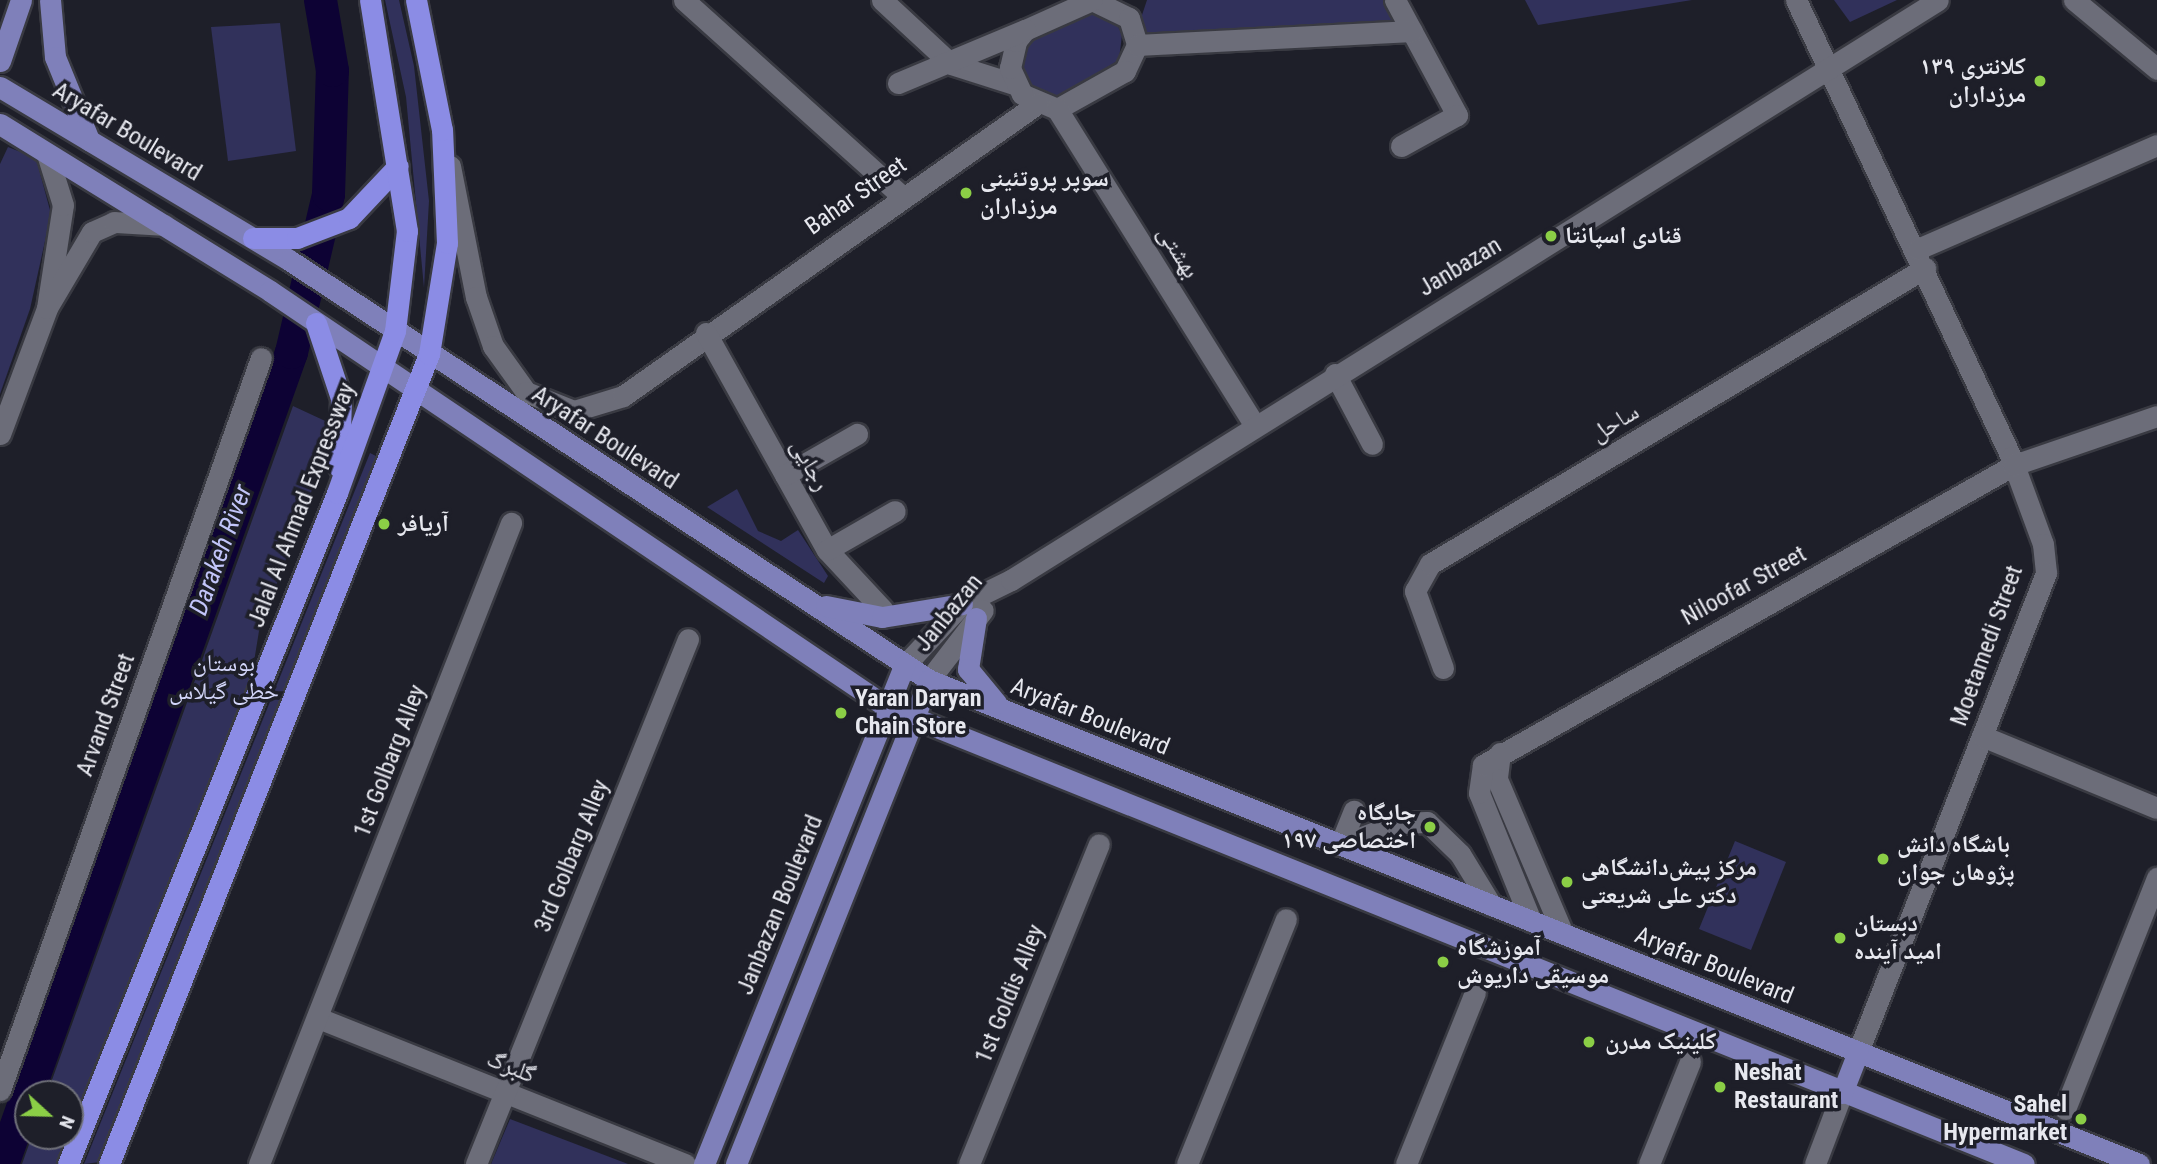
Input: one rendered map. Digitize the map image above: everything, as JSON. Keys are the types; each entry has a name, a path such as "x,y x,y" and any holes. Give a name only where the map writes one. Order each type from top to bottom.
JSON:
{"highway":[{"name":"Jalal Al Ahmad Expressway","path":"68,1164 337,492 395,331 407,231 370,0"},
{"path":"109,1164 429,354 447,243 442,130 416,0"},
{"path":"253,238 297,238 349,218 398,166"},
{"path":"316,323 341,398 337,492"}],"main road":[{"path":"0,61 21,0"},
{"path":"50,0 58,68 89,140"},
{"name":"Aryafar Boulevard","path":"0,87 289,260 929,680 2138,1164"},
{"path":"0,124 270,291 415,393 887,707 913,720 2024,1164"},
{"path":"0,142 21,137"},
{"path":"812,603 882,617 969,611 968,669 1004,710"},
{"name":"Janbazan Boulevard","path":"704,1164 904,666"},
{"path":"736,1164 929,680"},
{"path":"1842,1093 1858,1052"}],"street":[{"path":"684,0 902,195"},
{"path":"882,0 951,64 1014,83 1047,106 1120,75 1137,46 1132,9 1093,0 951,64 898,83"},
{"path":"1395,0 1457,116 1401,146"},
{"name":"Moetamedi Street","path":"1796,0 1833,71 1921,258 2014,465 2043,544 2046,573 1858,1052"},
{"name":"Janbazan","path":"904,666 969,611 1011,580 1253,423 1833,71 1938,0"},
{"path":"2074,0 2157,69"},
{"path":"1014,83 1011,55 1025,30"},
{"path":"1137,46 1412,31"},
{"name":"Bahar Street","path":"442,130 476,297 493,346 526,392 574,411 624,396 706,333 902,195 1047,106"},
{"name":"بهشتی","path":"1047,106 1253,423"},
{"name":"ساحل","path":"1443,668 1415,591 1430,564 1921,258 2157,145"},
{"path":"0,434 47,307 63,205 47,153"},
{"path":"47,307 101,225 164,225"},
{"name":"رجایی","path":"706,333 827,550 883,610"},
{"name":"Arvand Street","path":"0,1090 261,358"},
{"path":"1335,374 1372,444"},
{"name":"Niloofar Street","path":"1500,754 2014,465 2157,416"},
{"path":"785,475 857,434"},
{"path":"827,550 895,511"},
{"name":"1st Golbarg Alley","path":"259,1164 511,523"},
{"name":"Janbazan","path":"929,680 969,611"},
{"name":"3rd Golbarg Alley","path":"476,1164 688,639"},
{"path":"1982,736 2157,808"},
{"path":"1500,754 1479,772 1479,793 1531,921"},
{"path":"1500,754 1497,779 1563,934"},
{"path":"1340,845 1354,811"},
{"path":"1340,845 1399,823 1427,822 1460,854 1491,905"},
{"name":"1st Goldis Alley","path":"969,1164 1099,844"},
{"path":"2065,1109 2157,878"},
{"path":"1187,1164 1286,919"},
{"path":"1406,1164 1475,992"},
{"name":"گلبرگ","path":"317,1018 685,1164"},
{"path":"1649,1164 1690,1062"},
{"path":"1815,1164 1842,1093"}],"green space":[{"path":"385,0 399,0 414,66 429,201 424,288 406,97"},
{"path":"1147,0 1386,0 1399,24 1146,39 1140,21"},
{"path":"1525,0 1692,0 1538,25"},
{"path":"1834,0 1897,0 1850,22"},
{"path":"1088,12 1116,22 1122,35 1119,60 1058,97 1029,88 1021,78 1025,42"},
{"path":"280,23 296,151 228,161 211,27"},
{"path":"8,147 36,158 51,214 30,309 0,394 0,164"},
{"name":"بوستان خطی گیلاس","path":"293,406 336,426 259,631 251,680 84,1099 84,1080 52,1080"},
{"path":"370,453 376,456 372,473 100,1162 84,1164"},
{"path":"737,489 758,531 781,541 798,530 828,576 824,583 707,507"},
{"path":"1735,841 1786,862 1751,950 1699,929"},
{"path":"510,1119 628,1164 491,1164"},
{"path":"27,1150 64,1150 58,1164 22,1164"}],"waterway":[{"name":"Darakeh River","path":"2,1164 291,352 328,194 332,70 320,0"}],"place":[{"name":"کلانتری ۱۳۹ مرزداران","path":"2040,81"},
{"name":"سوپر پروتئینی مرزداران","path":"966,193"},
{"name":"قنادی اسپانتا","path":"1551,236"},
{"name":"آریافر","path":"384,524"},
{"name":"Yaran Daryan Chain Store","path":"841,713"},
{"name":"جایگاه اختصاصی ۱۹۷","path":"1430,827"},
{"name":"باشگاه دانش پژوهان جوان","path":"1883,859"},
{"name":"مرکز پیش‌دانشگاهی دکتر علی شریعتی","path":"1567,882"},
{"name":"دبستان امید آینده","path":"1840,938"},
{"name":"آموزشگاه موسیقی داریوش","path":"1443,962"},
{"name":"کلینیک مدرن","path":"1589,1042"},
{"name":"Neshat Restaurant","path":"1720,1087"},
{"name":"Sahel Hypermarket","path":"2081,1119"}]}
